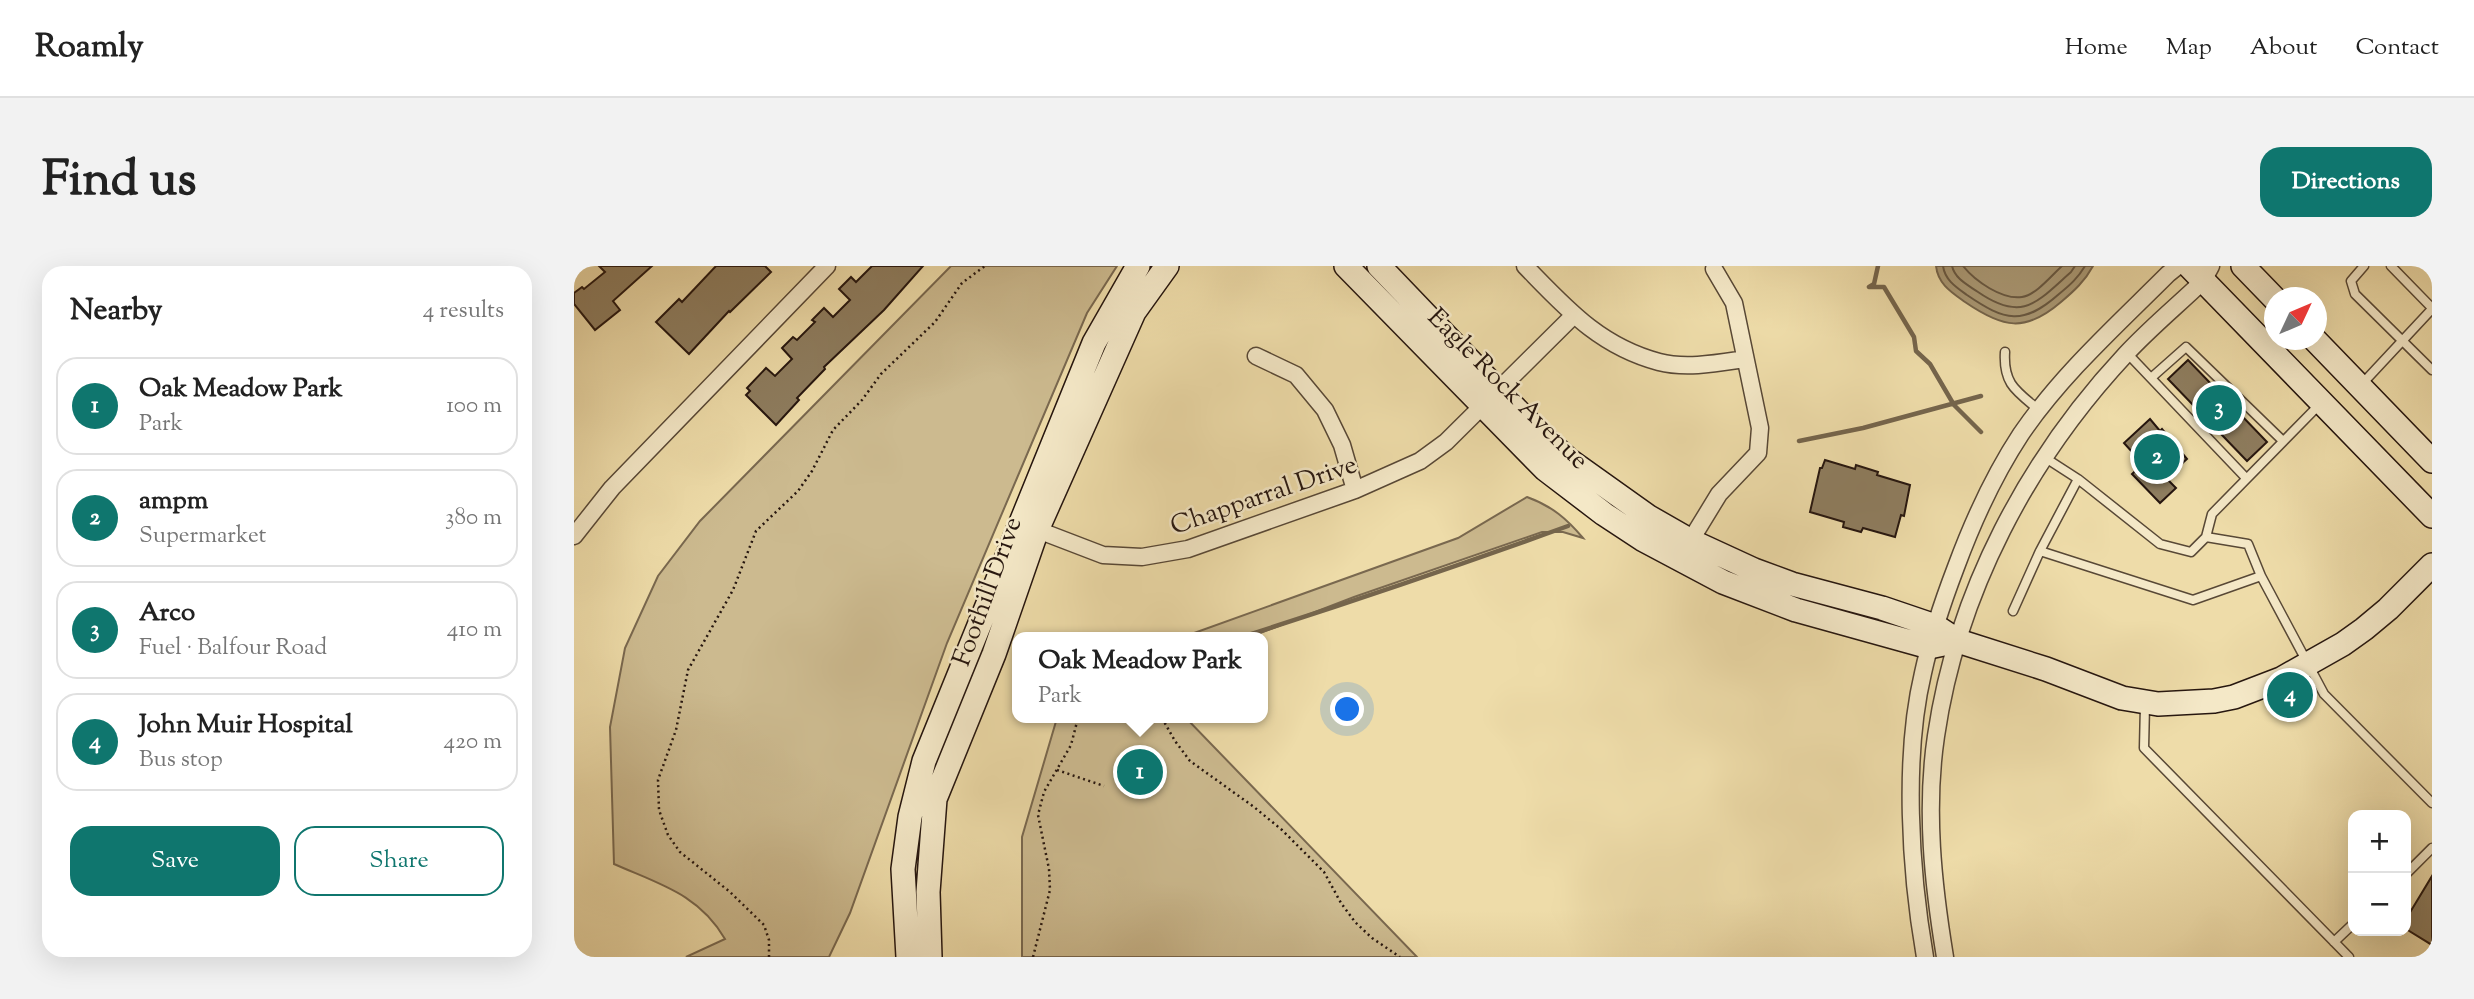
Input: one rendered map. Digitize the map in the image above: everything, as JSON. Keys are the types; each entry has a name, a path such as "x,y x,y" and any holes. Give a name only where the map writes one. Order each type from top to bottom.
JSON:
{"street":[{"path":"574,536 612,488 827,266"},
{"name":"Foothill Drive","path":"930,957 928,892 935,799 994,654 1029,527 1094,343 1138,266"},
{"name":"Foothill Drive","path":"908,957 903,869 910,817 924,761 1029,527 1134,312 1167,266"},
{"name":"Eagle Rock Avenue","path":"1346,266 1491,399"},
{"name":"Eagle Rock Avenue","path":"1379,266 1491,399 1545,469 1604,514 1685,551 1760,598 1958,641 2046,669 2122,698 2187,704 2224,699 2255,690 2307,665 2364,629 2432,565"},
{"path":"1525,266 1573,317 1612,344 1660,362 1704,364 1745,359"},
{"path":"1925,957 1915,891 1912,827 1915,723 1922,674 1932,636 1963,548 1985,497 2021,435 2039,410 2095,347 2178,266"},
{"path":"2243,266 2264,288"},
{"path":"1685,551 1719,494 1758,453 1759,428 1734,303 1714,269"},
{"path":"1945,957 1934,882 1931,800 1936,737 1947,679 1958,641 1987,562 2021,493 2071,419 2201,271 2432,516"},
{"name":"Chapparral Drive","path":"1029,527 1103,555 1142,556 1188,549 1355,490 1420,461 1446,442 1573,317"},
{"path":"2325,350 2432,461"},
{"path":"1256,356 1296,376 1325,410 1342,445 1355,490"}],"lane":[{"path":"2364,266 2351,281 2355,294 2432,370"},
{"path":"2360,385 2432,309 2391,266"},
{"path":"2151,378 2186,347 2283,441"},
{"path":"2005,352 2004,368 2008,381 2039,410"},
{"path":"2127,353 2246,478"},
{"path":"2044,457 2078,479 2160,544 2191,552 2206,537 2212,514 2322,402"},
{"path":"2013,611 2040,551 2078,479"},
{"path":"2206,537 2248,544 2261,576 2324,694 2432,803"},
{"path":"2040,551 2193,600 2261,576"},
{"path":"2145,702 2144,748 2349,957"},
{"path":"2407,873 2432,848"},
{"path":"2334,942 2348,929"}],"path":[{"path":"769,957 769,940 764,925 730,892 676,847 668,835 659,810 658,780 676,730 688,670 733,590 756,531 798,491 812,471 829,437 881,374 935,322 962,283 985,266"},
{"path":"1033,957 1050,890 1049,869 1038,815 1044,792 1071,745 1077,723"},
{"path":"1165,723 1189,761 1282,830 1324,872 1340,903 1355,922 1372,938 1400,957"},
{"path":"1057,770 1104,786"}],"shaded area":[{"path":"951,266 1117,266 1087,313 947,643 850,913 829,957 686,957 725,939 715,924 703,911 677,892 614,864 610,727 625,648 658,576 700,521"},
{"path":"1527,497 1558,514 1583,538 1563,532 1542,532 1354,597 1263,632 1197,632 1458,538"},
{"path":"1056,723 1191,723 1417,957 1022,957 1022,837"}],"water":[{"path":"1936,266 2093,266 2079,286 2048,312 2036,319 2014,323 1991,317 1955,295 1942,283"}],"building":[{"path":"599,266 652,266 613,301 620,310 595,330 574,304 574,293 582,287 584,289 605,272"},
{"path":"716,266 765,266 771,272 729,311 689,354 656,322 679,299 682,302"},
{"path":"872,266 923,266 884,310 824,367 776,425 746,395 750,391 747,388 766,368 775,376 792,359 782,348 793,337 797,340 815,322 812,320 824,308 833,317 850,300 839,289 851,277 856,282"},
{"path":"2188,360 2267,442 2247,461 2168,379"},
{"path":"2150,419 2187,459 2166,478 2176,488 2160,503 2132,474 2143,464 2124,443"},
{"path":"1825,460 1855,469 1856,465 1910,485 1904,516 1901,515 1895,537 1863,528 1861,532 1843,527 1844,522 1810,512 1820,468"},
{"path":"2432,876 2432,945 2411,932 2411,911"}],"waterway":[{"path":"1878,266 1874,284 1869,287 1884,287 1914,337 1916,351 1930,364 1954,405 1981,432"},
{"path":"1799,441 1863,428 1981,396"},
{"path":"1257,632 1568,526"}],"place":[{"name":"Arco","path":"2219,408"},
{"name":"ampm","path":"2157,457"},
{"name":"John Muir Hospital","path":"2290,695"},
{"name":"Oak Meadow Park","path":"1140,772"}]}
